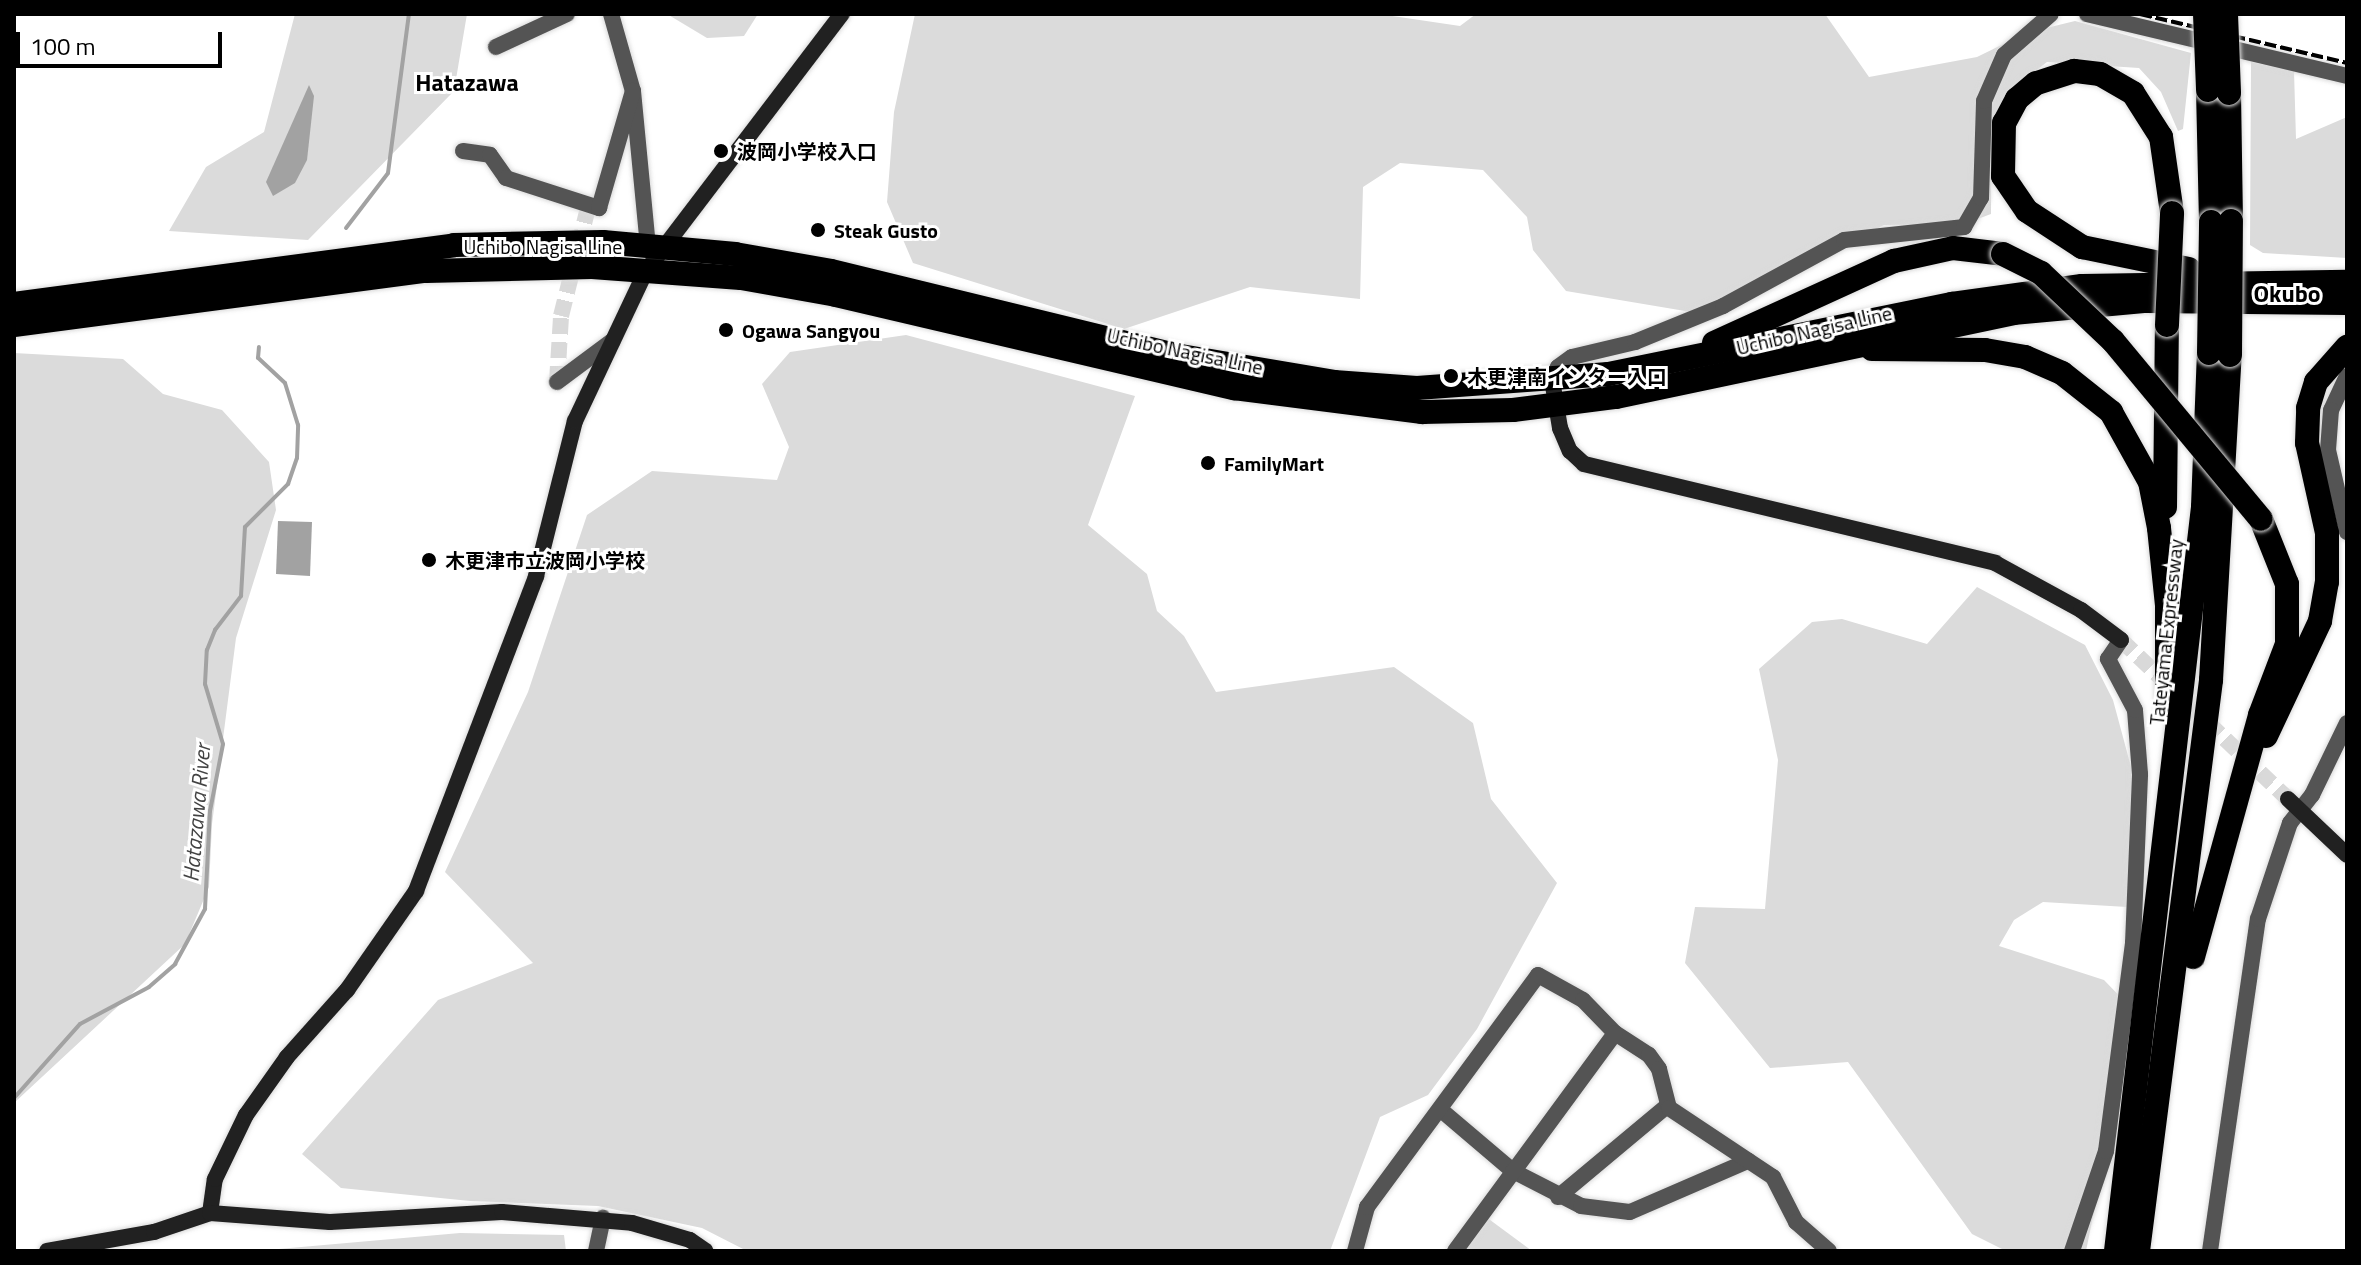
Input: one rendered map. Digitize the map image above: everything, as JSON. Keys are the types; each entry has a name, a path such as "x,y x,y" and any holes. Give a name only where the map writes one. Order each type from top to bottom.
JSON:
{"highway":[{"name":"Tateyama Expressway","path":"2205,14 2218,91"},
{"name":"Tateyama Expressway","path":"2138,1251 2211,680 2221,222 2218,91 2226,14"},
{"path":"2156,930 2169,676 2167,325 2172,213 2161,137 2133,93 2100,74 2074,71 2036,83 2017,99 2004,123 2003,176 2027,211 2052,230 2112,257 2302,281"},
{"name":"Uchibo Nagisa Line","path":"14,304 454,245 603,242 741,278 850,297 1175,376 1336,404 1422,412 1554,406 1729,375 1957,322 2075,306 2347,303"},
{"path":"1664,364 1770,321 1894,261 1953,248 2003,254 2041,273 2113,341 2261,519 2287,584 2287,644 2226,834 2178,1026 2138,1251"},
{"name":"Uchibo Nagisa Line","path":"14,325 426,271 534,267 652,255 831,271 1175,355 1284,375 1417,388 1552,380 1664,364 1952,304 2068,288 2347,282"},
{"path":"1846,347 1985,350 2025,357 2083,389 2111,412 2150,482 2167,605"},
{"path":"2226,834 2320,621 2327,582 2327,533 2307,443 2308,408 2316,382 2347,347"},
{"name":"Tateyama Expressway","path":"2116,1251 2156,930 2219,354"}],"street":[{"path":"496,47 567,14"},
{"path":"611,14 633,91 652,255"},
{"path":"210,1213 215,1179 246,1115 287,1057 347,990 416,891 536,576 575,421 652,255 842,14"},
{"path":"2051,14 2004,55 1984,101 1981,198 1964,227 1844,240 1723,306 1635,342 1572,357 1558,367 1552,380 1554,406 1570,451 1584,464 1995,563 2081,610 2121,640 2108,659 2135,710 2140,774 2133,943 2106,1151 2072,1251"},
{"path":"2087,14 2347,76"},
{"path":"463,151 490,155 498,173 506,178 599,208 633,91"},
{"path":"557,382 612,341"},
{"path":"2347,376 2331,410 2328,450 2347,532"},
{"path":"2293,803 2312,795 2347,723"},
{"path":"2293,803 2347,855"},
{"path":"2210,1251 2258,919 2293,803"},
{"path":"1355,1251 1367,1207 1538,975 1583,1000 1615,1033 1649,1055 1659,1069 1668,1105 1773,1177 1796,1222 1829,1251"},
{"path":"1455,1251 1615,1033"},
{"path":"1558,1197 1668,1105"},
{"path":"1441,1110 1513,1171 1558,1197 1581,1206 1630,1212 1748,1161"},
{"path":"47,1251 154,1232 210,1213 330,1222 502,1212 603,1218 690,1240 706,1251"},
{"path":"596,1251 603,1218"}],"shaded area":[{"path":"295,14 467,14 454,91 308,240 169,231 206,167 264,132"},
{"path":"667,14 758,14 744,36 707,38"},
{"path":"915,14 1379,14 1460,26 1476,14 1825,14 1869,77 1977,57 2026,33 2075,21 2191,53 2183,129 2178,131 2161,92 2139,68 2047,62 2006,94 1991,168 1991,214 1964,224 1884,225 1703,314 1566,291 1533,250 1527,217 1483,170 1400,163 1363,187 1360,299 1250,287 1124,329 913,263 887,202 894,112"},
{"path":"2251,62 2294,71 2296,139 2347,117 2347,258 2263,253 2250,245"},
{"path":"309,85 314,96 307,160 295,183 273,196 266,182"},
{"path":"906,335 1135,396 1088,525 1147,574 1157,611 1184,636 1216,692 1394,667 1473,723 1491,799 1557,883 1477,1029 1428,1095 1380,1117 1330,1251 747,1251 702,1228 598,1206 470,1201 341,1188 302,1154 438,1000 533,963 445,872 528,692 587,515 652,471 777,480 789,447 762,384 790,352"},
{"path":"14,353 123,359 163,394 222,410 269,462 276,510 236,638 212,824 209,887 185,944 14,1103"},
{"path":"278,521 312,522 310,576 276,574"},
{"path":"1977,587 2085,645 2113,700 2141,804 2144,908 2043,902 2014,920 1999,946 2104,980 2134,1011 2086,1251 2006,1251 1972,1234 1848,1062 1770,1068 1685,963 1695,907 1765,909 1778,760 1759,669 1812,622 1842,619 1927,644"},
{"path":"1482,1214 1532,1251 1468,1251 1459,1245"},
{"path":"460,1233 564,1235 566,1251 256,1251"}],"waterway":[{"name":"Hatazawa River","path":"346,228 388,173 409,14"},
{"name":"Hatazawa River","path":"14,1098 80,1024 149,987 175,964 205,909 210,811 223,744 205,684 207,650 215,630 241,596 245,527 288,484 297,458 298,425 285,383 258,358 259,347"}],"tunnel":[{"path":"557,382 561,316 588,208"},
{"path":"2121,640 2288,799"}],"railway":[{"path":"2140,14 2347,63"},
{"path":"2193,14 2228,23"}],"place":[{"name":"波岡小学校入口","path":"721,151"},
{"name":"Steak Gusto","path":"818,230"},
{"name":"Ogawa Sangyou","path":"726,330"},
{"name":"木更津南インター入口","path":"1451,376"},
{"name":"FamilyMart","path":"1208,463"},
{"name":"木更津市立波岡小学校","path":"429,560"}],"district":[{"name":"Hatazawa","path":"467,83"},
{"name":"Okubo","path":"2287,294"}]}
